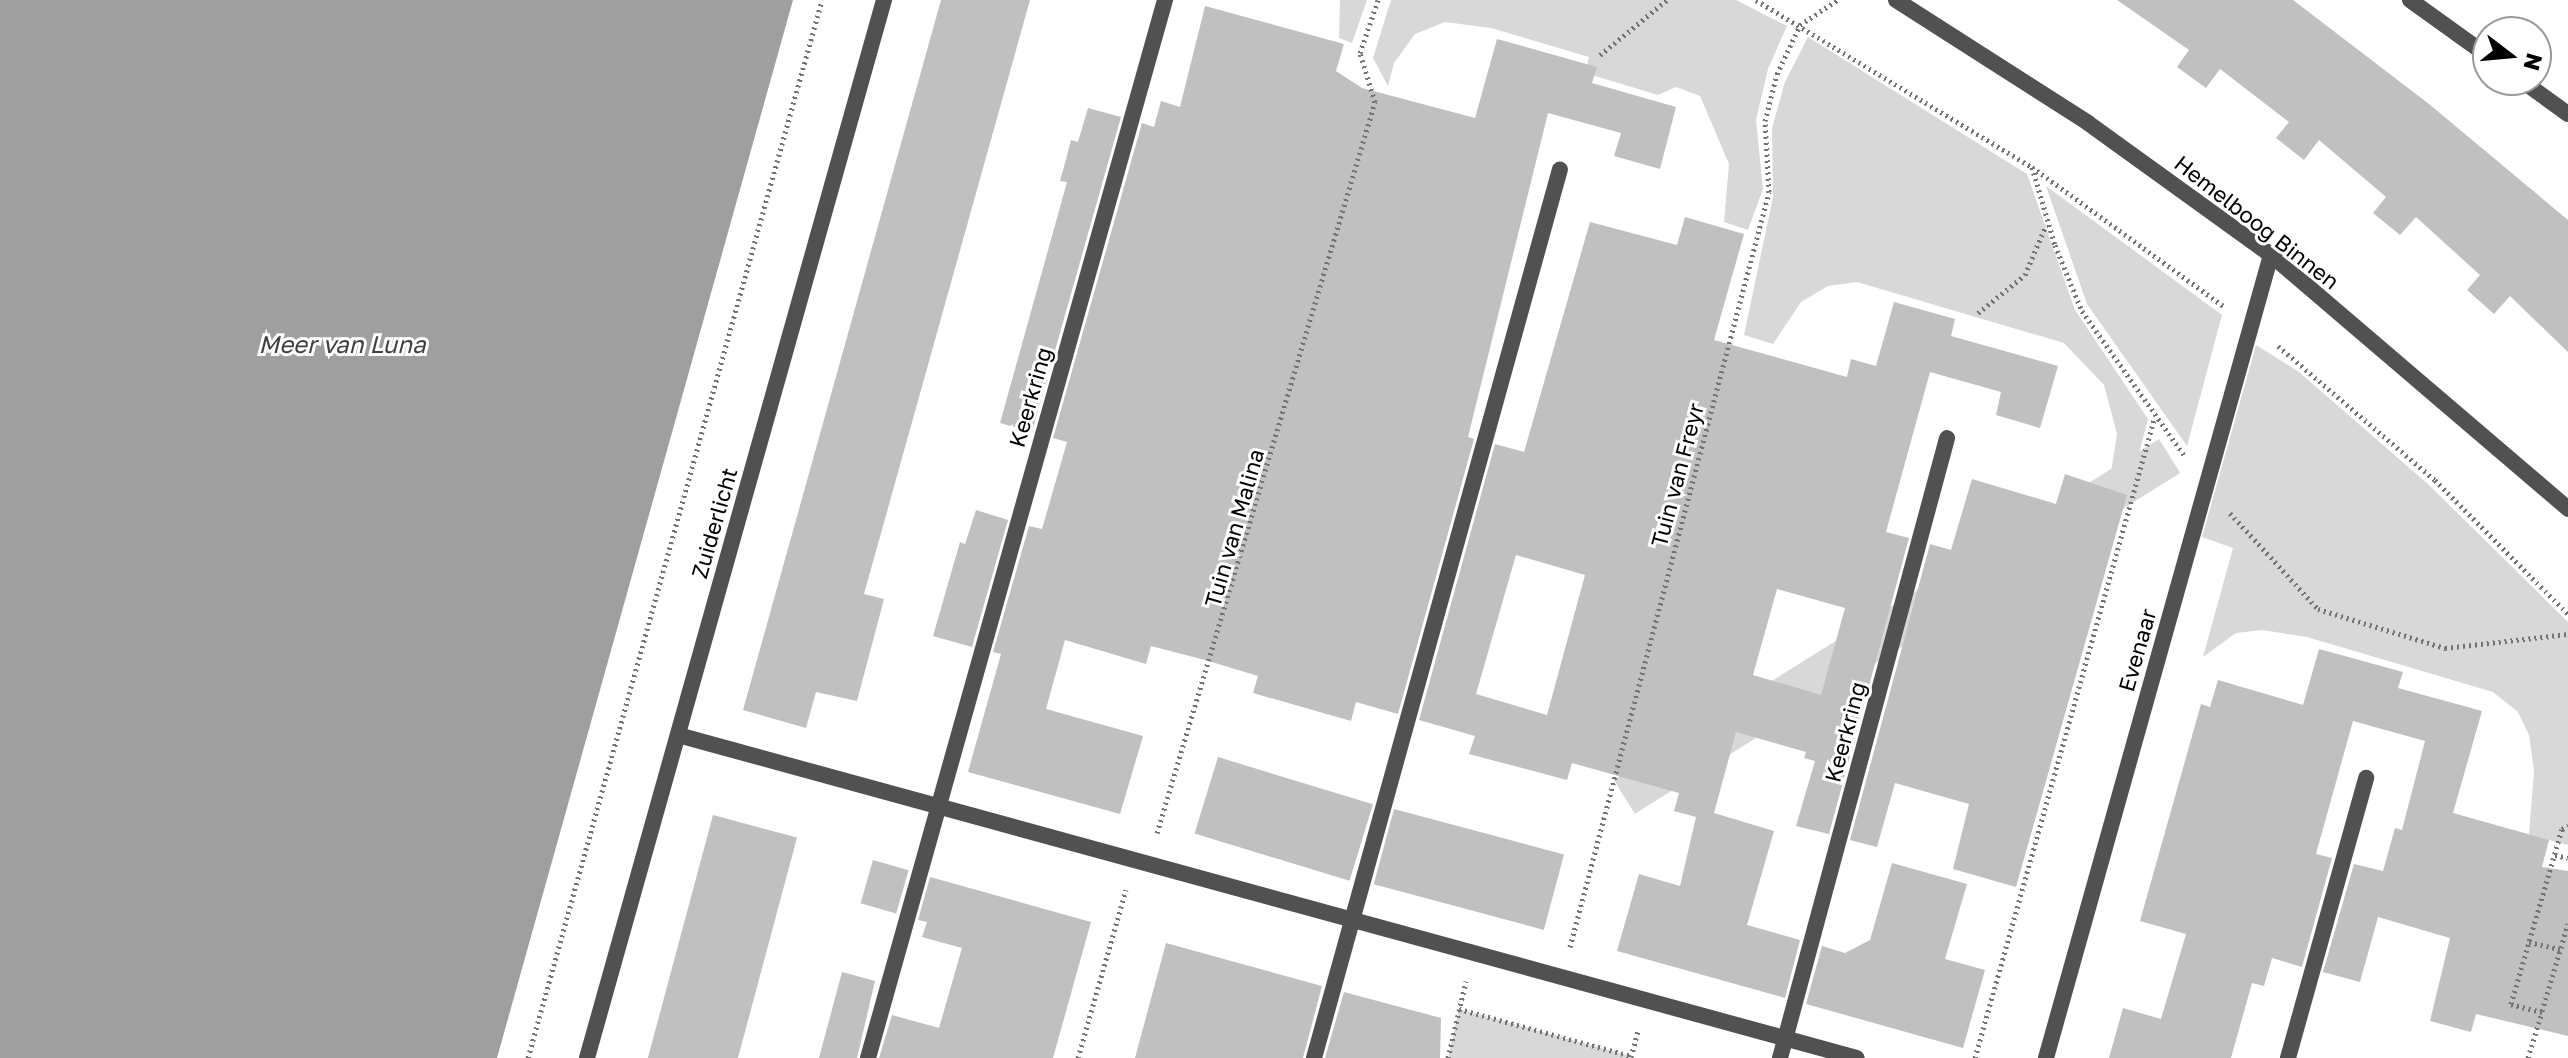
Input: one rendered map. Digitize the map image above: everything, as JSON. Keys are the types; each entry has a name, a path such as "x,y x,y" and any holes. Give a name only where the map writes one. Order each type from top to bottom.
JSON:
{"street":[{"name":"Zuiderlicht","path":"587,1058 884,0"},
{"name":"Keerkring","path":"868,1058 936,806 1165,0"},
{"name":"Hemelboog Binnen","path":"1896,0 2088,123 2271,255 2568,509"},
{"path":"2410,0 2472,45"},
{"path":"2543,96 2568,114"},
{"path":"1314,1058 1560,169"},
{"name":"Evenaar","path":"2046,1058 2271,255"},
{"name":"Keerkring","path":"1780,1058 1947,438"},
{"path":"678,735 1857,1058"},
{"path":"2288,1058 2366,778"}],"path":[{"path":"528,1058 822,0"},
{"name":"Tuin van Malina","path":"1078,1058 1135,860 1163,827 1375,102 1360,53 1378,0"},
{"path":"1600,55 1667,0"},
{"path":"1756,0 2032,167 2251,325 2435,480 2568,614"},
{"path":"1800,25 1837,0"},
{"name":"Tuin van Freyr","path":"1562,977 1769,192 1765,121 1777,74 1800,25"},
{"path":"2032,167 2047,221 2082,311 2154,419 2318,609 2445,648 2568,634"},
{"path":"1978,313 2025,275 2037,257 2047,221"},
{"path":"1975,1058 2154,419"},
{"path":"2542,1012 2511,1004 2555,855 2568,826"},
{"path":"2555,855 2568,858"},
{"path":"2528,1058 2568,924"},
{"path":"2529,942 2560,949"},
{"path":"1448,1058 1473,953"},
{"path":"1459,1009 1631,1056"}],"shaded area":[{"path":"1340,0 1367,0 1352,43 1339,38"},
{"path":"1391,0 1736,0 1787,26 1768,69 1756,120 1763,189 1748,230 1724,222 1729,164 1700,96 1676,87 1658,95 1585,73 1589,57 1491,28 1445,22 1415,34 1394,63 1388,86 1373,58"},
{"path":"1808,37 2027,174 2075,310 2148,419 2130,488 2109,485 2117,434 2104,385 2064,343 1857,282 1828,286 1801,302 1773,344 1744,335 1773,197 1772,128 1785,82"},
{"path":"2046,186 2222,315 2187,446 2087,304"},
{"path":"2256,345 2299,372 2429,485 2568,622 2568,845 2529,835 2534,770 2529,735 2518,712 2493,692 2307,637 2262,630 2236,633 2203,657 2233,548 2202,537"},
{"path":"2159,439 2180,473 1635,814 1614,780"},
{"path":"1459,1009 1631,1056 1448,1058"}],"water":[{"name":"Meer van Luna","path":"0,0 793,0 497,1058 0,1058"}],"building":[{"path":"941,0 1030,0 864,594 884,599 857,701 816,692 806,728 743,710"},
{"path":"2117,0 2293,0 2429,104 2568,220 2568,352 2510,296 2494,314 2467,290 2480,275 2416,217 2400,235 2373,213 2386,197 2319,140 2304,160 2276,138 2289,122 2220,69 2206,88 2177,67 2189,50"},
{"path":"1205,6 1344,44 1336,71 1362,88 1475,118 1497,39 1597,67 1592,83 1676,107 1660,169 1614,156 1621,133 1548,113 1468,437 1474,439 1398,714 1356,702 1351,721 1253,693 1258,676 1205,660 1151,646 1146,664 1065,640 1046,709 1143,736 1120,814 968,772 1001,654 993,652 1029,526 1042,529 1067,442 1053,438 1142,123 1154,127 1161,101 1180,107"},
{"path":"1088,108 1121,117 1032,432 1000,423 1067,182 1060,181 1071,140 1078,142"},
{"path":"1685,217 1744,234 1714,340 1847,377 1851,359 1876,366 1894,302 1955,319 1951,336 2058,366 2040,428 1996,415 2001,392 1930,372 1886,532 1909,538 1829,834 1796,826 1815,761 1804,758 1806,752 1736,732 1714,813 1774,831 1747,925 1800,940 1785,998 1617,951 1639,874 1680,886 1696,817 1674,811 1679,793 1572,763 1567,780 1469,754 1475,736 1419,720 1495,444 1524,452 1590,222 1677,245","holes":["1516,555 1585,575 1547,715 1476,694","1777,589 1845,608 1821,695 1753,675"]},
{"path":"2065,474 2127,495 2016,887 1953,869 1969,804 1895,783 1877,847 1850,840 1930,544 1951,550 1972,479 2056,504"},
{"path":"976,510 1008,520 972,647 933,636 960,542 965,544"},
{"path":"2319,649 2403,672 2398,688 2482,711 2453,813 2549,840 2542,867 2568,871 2568,1036 2476,1014 2471,1032 2430,1021 2450,938 2378,917 2360,982 2323,972 2354,864 2383,871 2395,828 2402,830 2425,741 2353,721 2316,854 2332,858 2302,967 2272,958 2264,986 2252,983 2231,1058 2109,1058 2123,1008 2161,1019 2186,934 2140,921 2201,704 2210,707 2218,680 2303,705"},
{"path":"1218,757 1373,804 1350,881 1195,834"},
{"path":"1394,809 1564,855 1544,930 1374,884"},
{"path":"713,815 797,838 738,1058 648,1058"},
{"path":"873,860 909,870 896,913 861,903"},
{"path":"1892,863 1967,884 1945,959 1985,970 1963,1048 1806,1004 1822,946 1845,953 1870,940"},
{"path":"930,877 1091,922 1053,1058 879,1058 892,1015 939,1028 962,948 922,937 927,922 918,920"},
{"path":"1166,943 1322,986 1303,1058 1135,1058"},
{"path":"842,972 875,981 857,1058 819,1058"},
{"path":"1344,992 1441,1018 1440,1058 1325,1058"}]}
